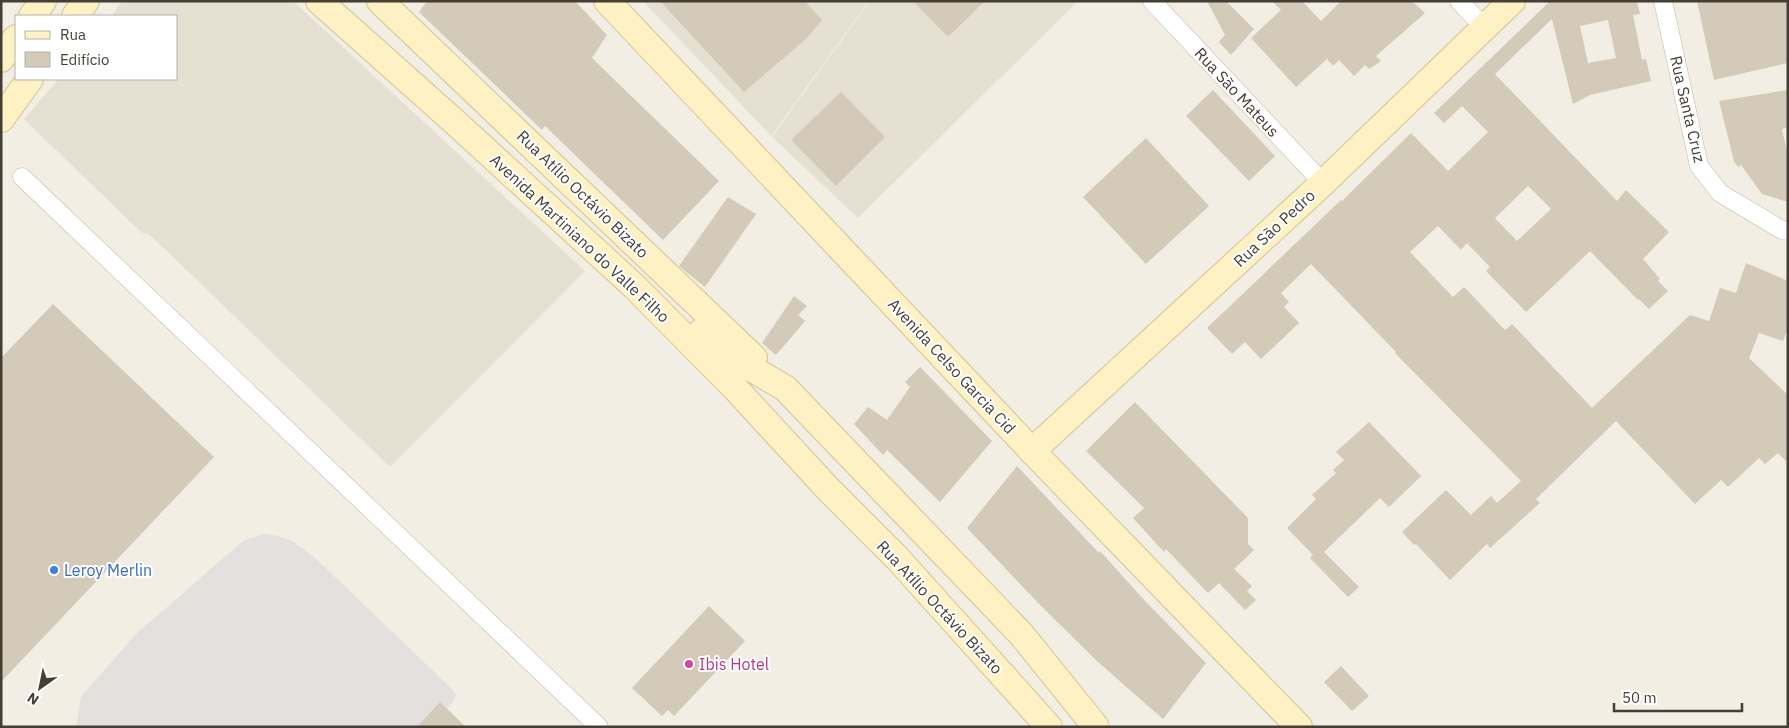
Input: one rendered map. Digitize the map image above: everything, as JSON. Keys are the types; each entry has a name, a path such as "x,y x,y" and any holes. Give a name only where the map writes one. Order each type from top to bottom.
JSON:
{"street":[{"path":"33,15 43,1"},
{"path":"76,15 86,1"},
{"name":"Avenida Martiniano do Valle Filho","path":"319,1 635,287 735,388 829,490"},
{"name":"Rua Atílio Octávio Bizato","path":"380,1 785,388"},
{"name":"Avenida Celso Garcia Cid","path":"608,1 1032,451 1299,727"},
{"name":"Rua São Mateus","path":"1152,1 1323,183"},
{"path":"1459,1 1484,27"},
{"name":"Rua São Pedro","path":"1032,451 1323,183 1512,1"},
{"name":"Rua Santa Cruz","path":"1664,1 1699,166 1720,193 1782,230 1788,231"},
{"path":"1,59 15,39"},
{"path":"1,119 29,80"},
{"path":"22,177 599,727"},
{"path":"635,287 642,284 652,285 716,348 785,388 1021,634 1096,727"},
{"name":"Rua Atílio Octávio Bizato","path":"829,490 898,559 1049,727"}],"shaded area":[{"path":"122,1 293,1 585,271 390,467 166,250 147,233 142,233 24,119 58,80 178,80 178,15 113,15"},
{"path":"643,1 869,1 771,136"},
{"path":"870,1 1078,1 858,218 772,137"},
{"path":"264,534 279,536 292,541 314,557 452,689 456,695 453,702 447,708 440,702 418,727 76,727 81,697 135,635 236,547 245,540"}],"building":[{"path":"427,1 575,1 607,35 592,58 719,181 663,240 545,126 542,130 419,12"},
{"path":"660,1 805,1 822,20 806,39 744,92"},
{"path":"913,1 985,1 948,37"},
{"path":"1207,1 1226,1 1254,29 1231,55 1219,42 1225,35"},
{"path":"1272,1 1302,1 1321,21 1341,1 1412,1 1425,13 1376,56 1381,61 1369,69 1365,65 1354,76 1339,60 1333,66 1327,59 1296,87 1251,38 1281,10"},
{"path":"1548,1 1637,1 1640,14 1633,15 1642,60 1646,59 1651,81 1590,95 1573,104 1552,19 1495,74 1617,201 1626,190 1669,232 1643,259 1660,279 1658,281 1668,291 1649,309 1590,251 1526,312 1486,271 1490,267 1467,243 1461,250 1438,226 1410,252 1453,297 1464,287 1505,330 1512,324 1592,408 1690,315 1709,321 1720,288 1736,293 1746,263 1788,281 1788,328 1783,341 1759,333 1749,358 1788,395 1788,463 1778,453 1765,464 1759,458 1728,487 1721,480 1695,504 1616,421 1536,499 1540,503 1490,548 1487,544 1450,580 1402,532 1446,490 1471,515 1491,496 1497,503 1521,481 1395,353 1311,264 1281,293 1289,302 1284,307 1299,323 1261,359 1245,342 1232,354 1207,328 1411,133 1448,171 1488,132 1462,106 1444,123 1434,113","holes":["1608,20 1616,58 1588,63 1580,26","1528,186 1551,209 1517,241 1495,218"]},
{"path":"1697,1 1788,1 1788,63 1714,80"},
{"path":"1213,90 1275,156 1249,181 1186,116"},
{"path":"1788,90 1788,127 1782,129 1788,157 1788,202 1762,194 1741,165 1738,167 1734,161 1719,101"},
{"path":"841,92 885,137 836,186 791,140"},
{"path":"1146,138 1209,206 1146,264 1083,197"},
{"path":"728,197 756,214 705,287 679,266"},
{"path":"794,296 807,306 798,315 805,321 776,355 762,343"},
{"name":"Leroy Merlin","path":"53,304 214,457 1,682 1,358"},
{"path":"920,367 992,441 940,502 887,450 883,455 854,424 868,407 887,420 910,387 905,382"},
{"path":"1135,402 1248,518 1248,544 1254,550 1234,569 1252,586 1247,591 1256,600 1245,610 1219,583 1208,593 1166,549 1164,552 1133,518 1144,508 1086,451"},
{"path":"1369,422 1421,476 1389,507 1380,498 1324,552 1359,587 1348,597 1310,558 1313,555 1287,528 1316,499 1312,495 1336,473 1333,470 1344,460 1336,452"},
{"path":"1017,466 1206,663 1163,719 1098,662 1038,603 967,528"},
{"name":"Ibis Hotel","path":"709,606 745,641 674,716 668,710 662,716 632,688"},
{"path":"1341,666 1369,696 1352,711 1324,682"},
{"path":"440,702 466,727 417,727"}],"place":[{"name":"Leroy Merlin","path":"54,570"},
{"name":"Ibis Hotel","path":"689,664"}]}
